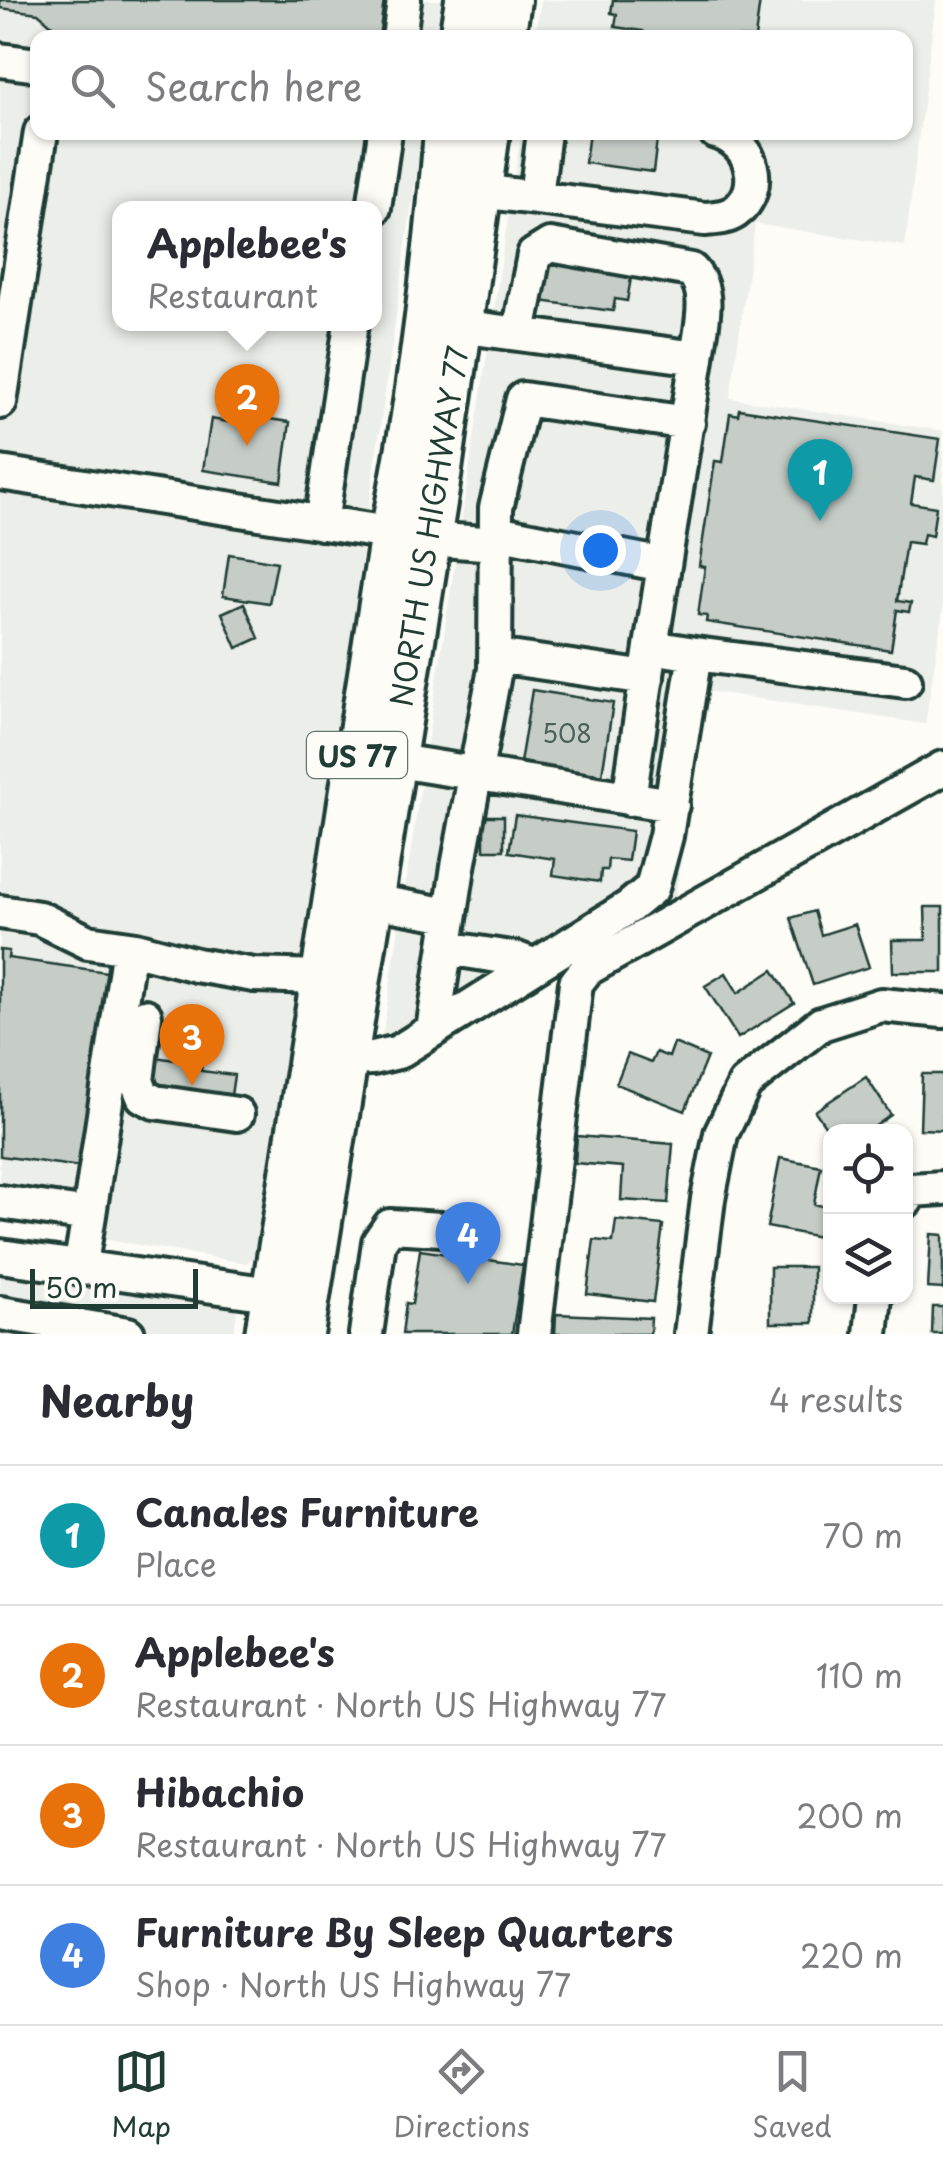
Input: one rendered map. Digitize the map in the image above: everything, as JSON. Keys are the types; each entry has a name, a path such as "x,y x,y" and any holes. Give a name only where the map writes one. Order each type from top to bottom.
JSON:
{"main road":[{"path":"462,30 467,0"},
{"path":"505,30 508,0"},
{"name":"NORTH US HIGHWAY 77","path":"288,1316 346,1059 392,760 410,536 409,451 445,140"},
{"name":"NORTH US HIGHWAY 77","path":"288,1316 322,977 410,536 460,326 487,140"}],"street":[{"path":"400,30 404,0"},
{"path":"0,60 30,65"},
{"path":"0,402 40,140"},
{"path":"375,201 384,140"},
{"path":"536,196 543,140"},
{"path":"480,191 705,219 733,214 744,204 750,188 749,156 736,140"},
{"path":"518,333 534,255 550,246 690,270 700,279 704,292 688,423 629,799"},
{"path":"460,326 697,358"},
{"path":"321,523 350,331"},
{"path":"433,1030 496,656 496,508 523,399 688,423"},
{"path":"0,473 410,536 497,538 664,564"},
{"path":"496,656 649,663 695,654 905,681"},
{"path":"346,1059 398,1052 652,888 672,806 695,654"},
{"path":"392,760 672,806"},
{"path":"534,1334 576,983 587,969 943,768"},
{"path":"371,900 534,965"},
{"path":"0,912 39,918 88,942 254,975 322,977"},
{"path":"80,1268 129,948"},
{"path":"691,1334 708,1198 721,1134 745,1084 820,1024 881,1005 943,1012"},
{"path":"145,1016 137,1081 143,1096 156,1102 237,1114"},
{"path":"913,1190 943,1188"},
{"path":"0,1202 89,1215"},
{"path":"366,1334 379,1242 384,1234 390,1226 441,1229"},
{"path":"0,1256 80,1268 288,1316"},
{"path":"871,1334 874,1304"},
{"path":"0,1313 128,1334"}],"shaded area":[{"path":"0,0 441,0 437,30 30,30 30,140 421,140 263,1251 246,1263 0,1222"},
{"path":"541,0 936,0 905,246 755,224 730,398 943,431 943,610 925,724 708,691 674,904 387,1072 377,1071 520,140 913,140 913,30 536,30"},
{"path":"0,1275 237,1310 234,1334 0,1334"}],"building":[{"path":"0,0 384,0 380,30 58,30 38,13 0,8"},
{"path":"613,0 760,0 756,30 636,30 615,27 617,14 611,13"},
{"path":"588,140 657,140 653,172 585,163"},
{"path":"546,260 623,271 622,276 631,278 627,301 615,299 613,311 540,301"},
{"path":"739,409 940,439 934,480 915,477 911,503 936,507 932,536 924,534 922,544 906,542 897,601 911,603 909,612 897,610 891,650 706,622 707,616 698,615 705,567 699,566 715,461 723,462 730,413 738,415"},
{"path":"229,413 290,422 282,482 203,470 211,419 228,422"},
{"path":"229,554 277,562 269,603 223,596"},
{"path":"244,603 259,638 237,648 222,613"},
{"path":"532,690 613,703 602,775 520,763"},
{"path":"515,815 632,831 628,861 608,859 600,882 553,875 555,859 509,852"},
{"path":"484,816 504,816 504,850 484,850"},
{"path":"925,907 943,907 943,972 893,972 892,940 926,940"},
{"path":"814,911 821,935 855,924 869,967 813,985 791,918"},
{"path":"0,950 9,951 8,958 107,972 80,1167 0,1156"},
{"path":"773,970 794,1003 738,1038 705,986 726,973 738,993"},
{"path":"674,1043 707,1057 685,1111 616,1084 628,1054 651,1063 656,1052 669,1057"},
{"path":"155,1057 202,1064 201,1071 234,1075 229,1109 149,1097"},
{"path":"922,1074 943,1074 943,1130 920,1129"},
{"path":"866,1077 891,1115 878,1124 824,1124 815,1111"},
{"path":"577,1136 673,1144 668,1203 621,1200 623,1167 575,1163"},
{"path":"780,1158 821,1166 814,1204 823,1206 823,1238 767,1227"},
{"path":"616,1220 663,1225 653,1302 587,1294 594,1240 613,1242"},
{"path":"931,1234 943,1235 943,1289 928,1288"},
{"path":"420,1250 523,1265 512,1334 402,1334 406,1303 412,1304"},
{"path":"770,1267 813,1267 813,1323 770,1323"},
{"path":"933,1307 943,1307 943,1334 932,1334"},
{"path":"556,1314 651,1318 650,1334 555,1334"}],"place":[{"name":"Applebee's","path":"247,446"},
{"name":"Canales Furniture","path":"820,521"},
{"name":"Hibachio","path":"192,1086"},
{"name":"Furniture By Sleep Quarters","path":"468,1284"}]}
